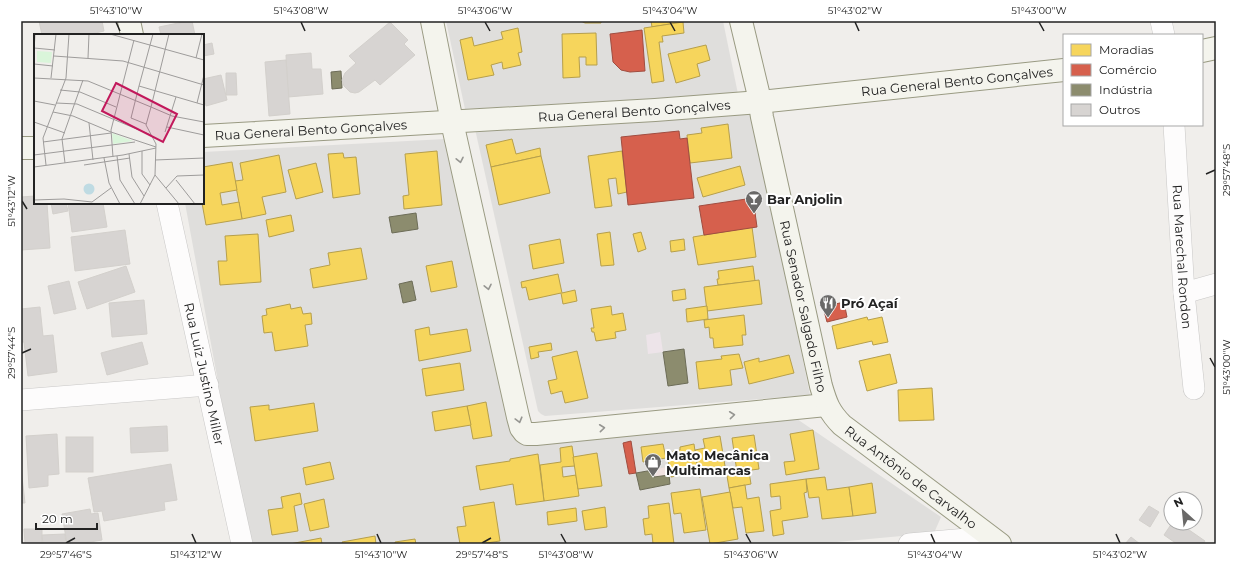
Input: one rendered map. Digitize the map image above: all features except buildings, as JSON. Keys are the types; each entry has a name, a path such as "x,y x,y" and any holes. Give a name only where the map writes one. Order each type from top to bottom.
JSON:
{"main road":[{"path":"129,21 132,34"},
{"path":"432,21 452,122 509,382 519,422 524,432 528,434 536,434 826,405"},
{"name":"Rua Senador Salgado Filho","path":"740,21 760,102 817,371 826,405"},
{"path":"1203,51 1216,48"},
{"name":"Rua General Bento Gonçalves","path":"204,136 656,110 760,102 1063,70"},
{"path":"21,148 34,148"},
{"name":"Rua Antônio de Carvalho","path":"826,405 832,415 842,425 995,541"}],"street":[{"path":"1161,21 1164,34"},
{"name":"Rua Marechal Rondon","path":"1174,126 1184,293 1194,388"},
{"name":"Rua Luiz Justino Miller","path":"168,204 242,544"},
{"path":"1184,293 1216,284"},
{"path":"21,400 208,384"},
{"path":"909,544 995,541"}],"shaded area":[{"path":"446,21 723,21 738,94 465,109"},
{"path":"753,113 810,395 545,416 541,414 538,411 475,129"},
{"path":"445,139 509,427 513,438 529,445 797,419 941,517 934,533 815,544 248,544 185,204 204,204 204,152"},
{"path":"660,332 663,352 648,354 646,335"},
{"name":"Mato Mecânica Multimarcas","path":"667,467 670,484 640,490 636,473"}],"place":[{"name":"Bar Anjolin","path":"754,214"},
{"name":"Pró Açaí","path":"828,318"},
{"name":"Mato Mecânica Multimarcas","path":"653,477"}]}
